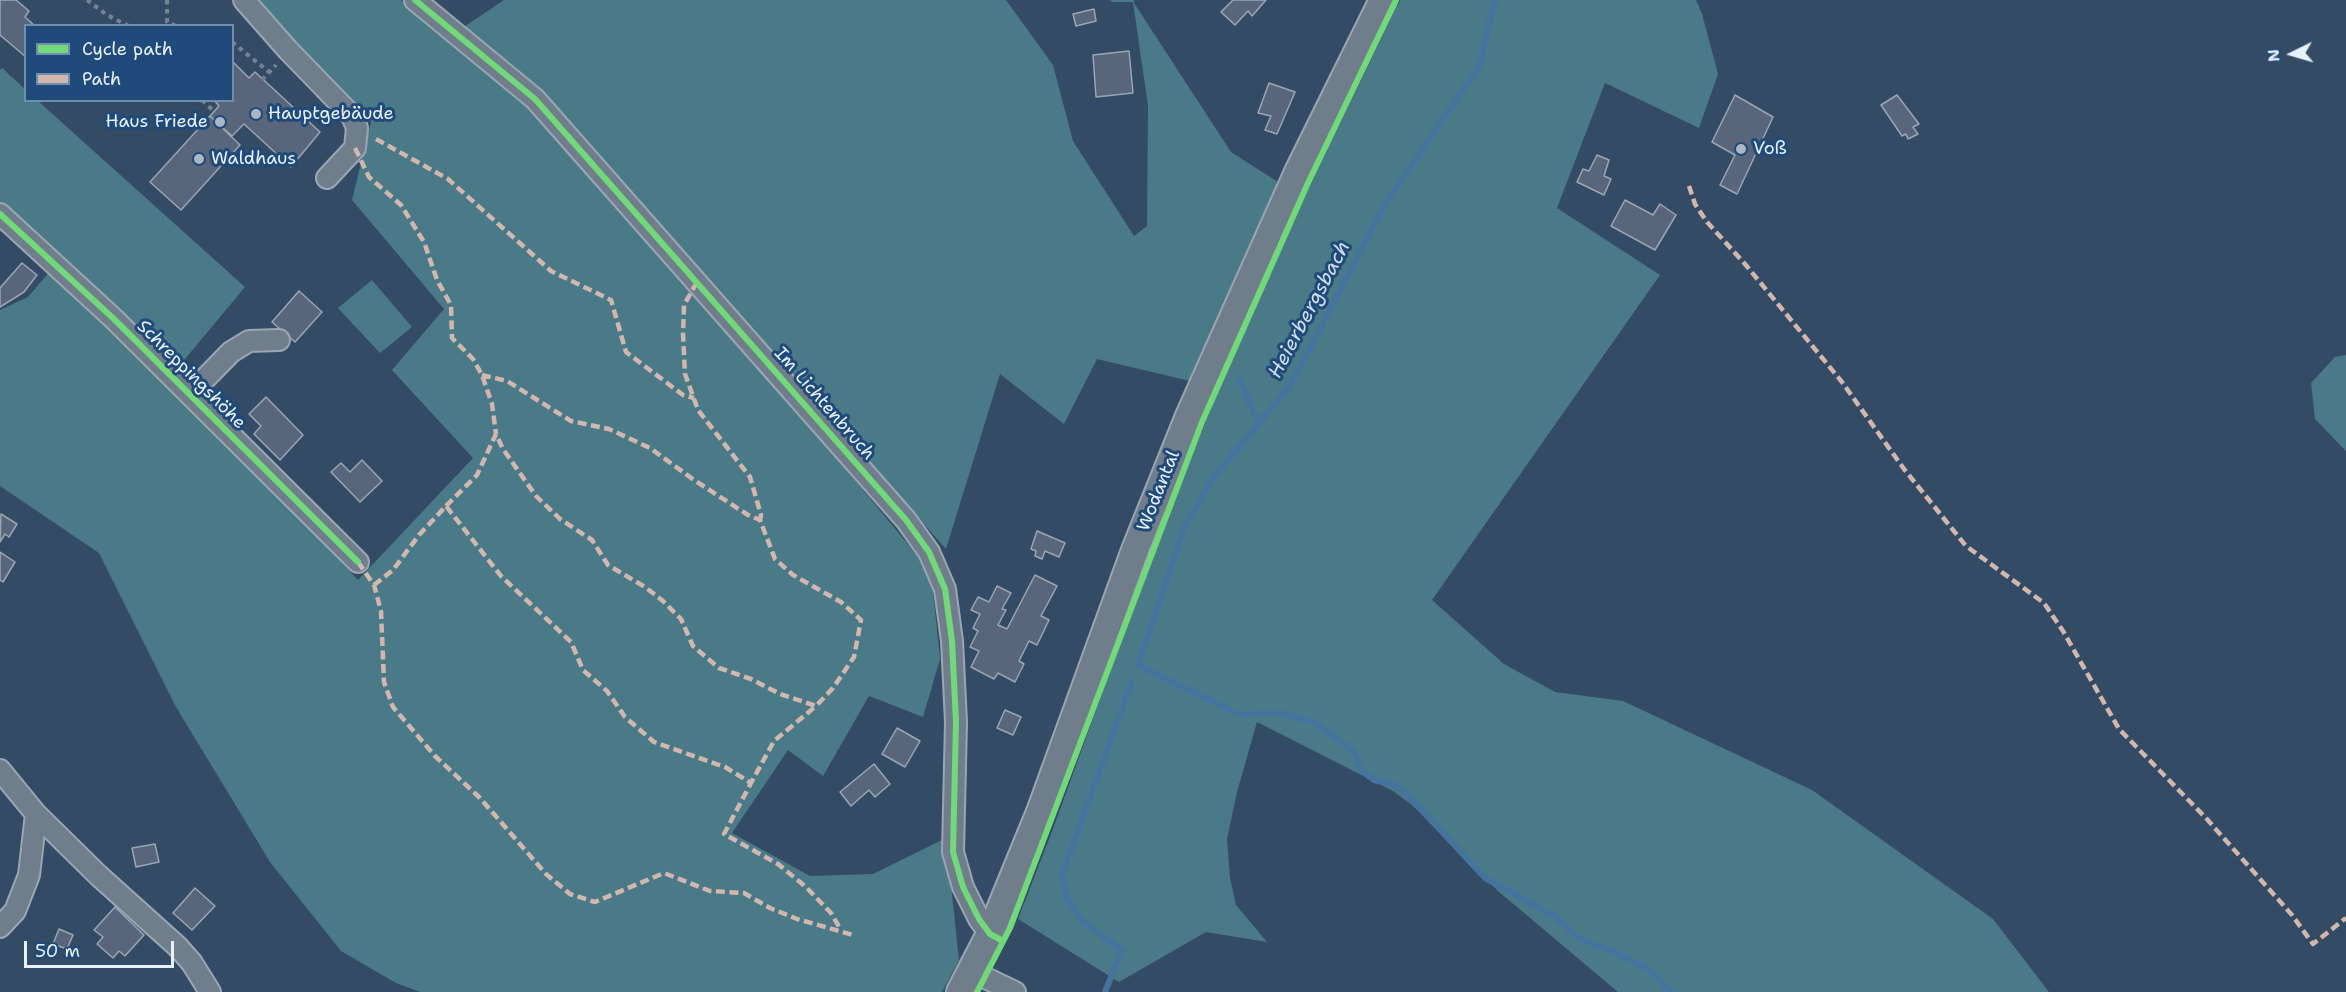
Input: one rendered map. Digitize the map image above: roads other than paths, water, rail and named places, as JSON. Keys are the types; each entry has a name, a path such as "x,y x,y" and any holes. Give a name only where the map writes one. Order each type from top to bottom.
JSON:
{"main road":[{"name":"Wodantal","path":"966,982 990,934 1040,812 1135,550 1241,295 1298,172 1383,0"}],"street":[{"path":"244,0 288,50 352,116 357,128 355,148 327,178"},
{"name":"Im Lichtenbruch","path":"415,0 535,99 898,511 929,552 945,589 952,641 956,722 953,852 963,886 979,919 990,934"},
{"name":"Schreppingshöhe","path":"0,214 114,319 357,562"},
{"path":"190,394 231,352 249,341 279,340"},
{"path":"0,770 36,814 98,875 178,947 192,963 210,992"},
{"path":"0,927 15,911 29,875 36,814"},
{"path":"966,982 1015,992"}],"waterway":[{"name":"Heierbergsbach","path":"1495,0 1479,66 1384,206 1290,386 1213,478 1185,526 1138,665 1241,715 1276,712 1312,721 1354,751 1362,771 1374,780 1393,784 1406,793 1485,878 1556,917 1578,938 1614,952 1651,971 1671,992"},
{"path":"1240,381 1259,424"},
{"name":"Heierbergsbach","path":"1105,992 1122,950 1081,920 1067,897 1062,874 1132,682"}],"place":[{"name":"Hauptgebäude","path":"256,114"},
{"name":"Haus Friede","path":"220,122"},
{"name":"Voß","path":"1741,149"},
{"name":"Waldhaus","path":"199,159"}]}
